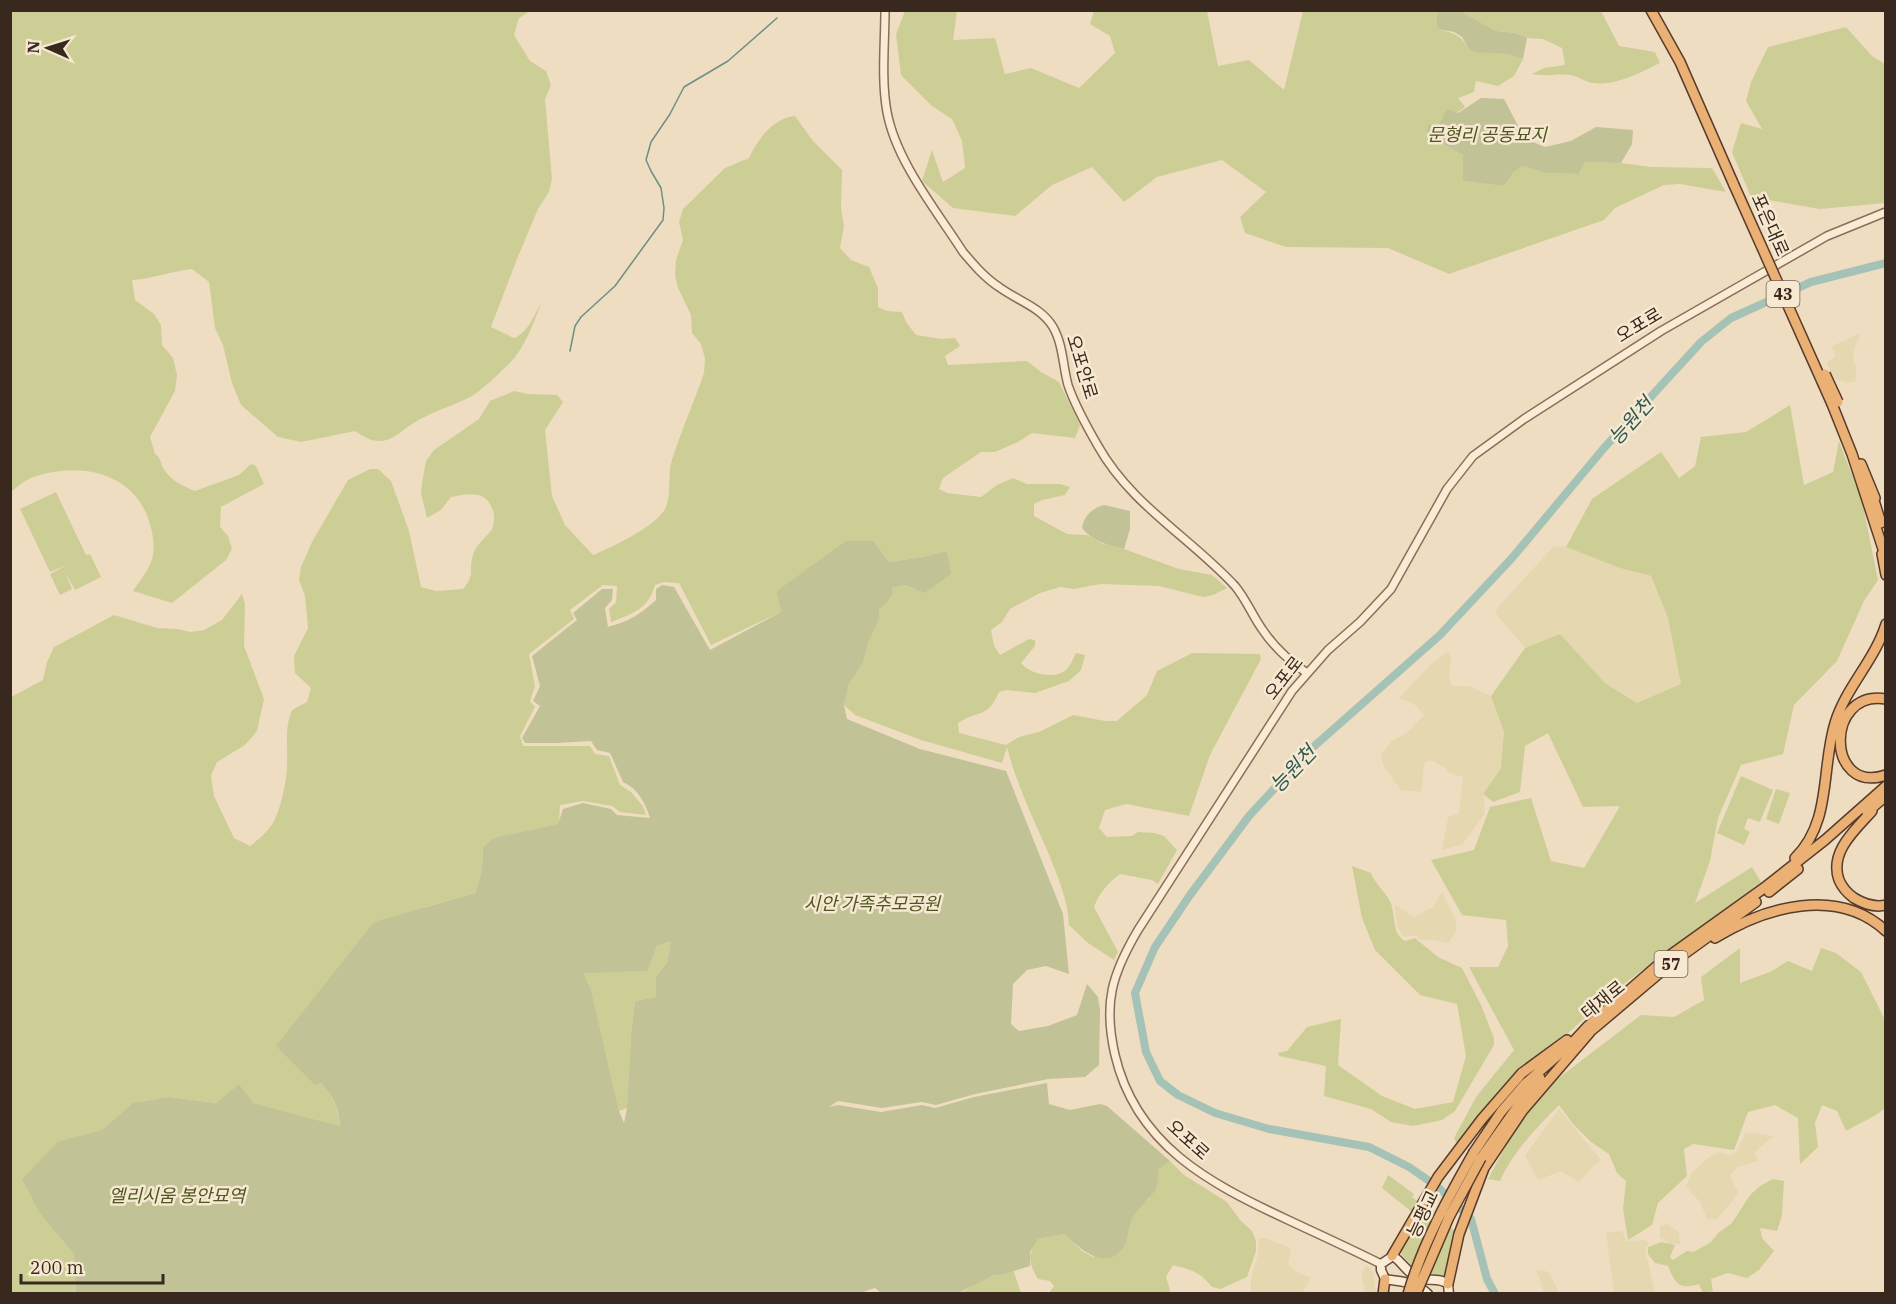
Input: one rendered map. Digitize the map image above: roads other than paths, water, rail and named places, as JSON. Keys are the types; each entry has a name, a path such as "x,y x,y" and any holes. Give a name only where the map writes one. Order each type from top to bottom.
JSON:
{"highway":[{"name":"포은대로","path":"1651,10 1680,62 1737,184"},
{"name":"포은대로","path":"1658,10 1706,107 1737,184"},
{"name":"43","path":"1737,184 1860,462 1886,537"},
{"name":"43","path":"1835,403 1886,558"},
{"path":"1860,462 1886,523"},
{"path":"1877,528 1886,575"},
{"path":"1764,888 1798,854 1818,822 1835,723 1848,694 1877,647 1886,624"},
{"path":"1886,699 1869,699 1853,708 1842,726 1840,747 1846,765 1852,771 1868,778 1886,775"},
{"name":"57","path":"1764,888 1825,840 1886,786"},
{"path":"1886,796 1847,838 1839,854 1837,870 1848,894 1865,904 1886,905"},
{"name":"태재로","path":"1416,1293 1449,1217 1480,1160 1502,1112 1525,1084 1590,1028 1669,965 1783,881 1886,796"},
{"name":"태재로","path":"1590,1028 1665,959 1764,888"},
{"path":"1669,965 1749,919 1782,909 1814,906 1845,909 1875,921 1886,931"},
{"path":"1392,1256 1464,1141 1507,1088 1522,1073 1590,1028"},
{"path":"1448,1289 1480,1160 1590,1028"},
{"name":"능평교","path":"1408,1293 1415,1270 1441,1210 1480,1160"},
{"path":"1383,1293 1385,1279"}],"main road":[{"path":"1428,1293 1423,1288 1407,1281 1385,1279 1381,1264 1392,1256 1401,1261 1406,1271 1421,1279 1437,1279 1448,1289"}],"street":[{"name":"오포안로","path":"885,10 887,111 895,141 908,167 972,263 999,288 1038,310 1053,328 1057,336 1068,385 1078,408 1105,458 1117,475 1144,504 1236,588 1261,628 1279,651 1307,674"},
{"name":"오포로","path":"1381,1264 1230,1193 1198,1173 1180,1158 1146,1123 1128,1097 1116,1062 1109,1017 1116,971 1130,943 1282,705 1328,650 1374,609 1391,589 1447,489 1465,465 1482,448 1661,331 1827,236 1886,212"}],"waterway":[{"path":"570,351 575,326 581,317 615,286 663,220 661,188 646,160 651,142 670,114 684,87 728,61 777,18"},
{"name":"능원천","path":"1495,1294 1487,1279 1471,1219 1438,1187 1409,1167 1369,1147 1269,1129 1215,1113 1178,1095 1160,1081 1146,1052 1135,993 1155,947 1190,895 1249,816 1311,749 1440,635 1512,558 1604,448 1701,342 1731,318 1811,282 1886,263"}],"park label":[{"name":"문형리 공동묘지","path":"1487,135"},
{"name":"시안 가족추모공원","path":"872,904"},
{"name":"엘리시움 봉안묘역","path":"177,1196"}]}
